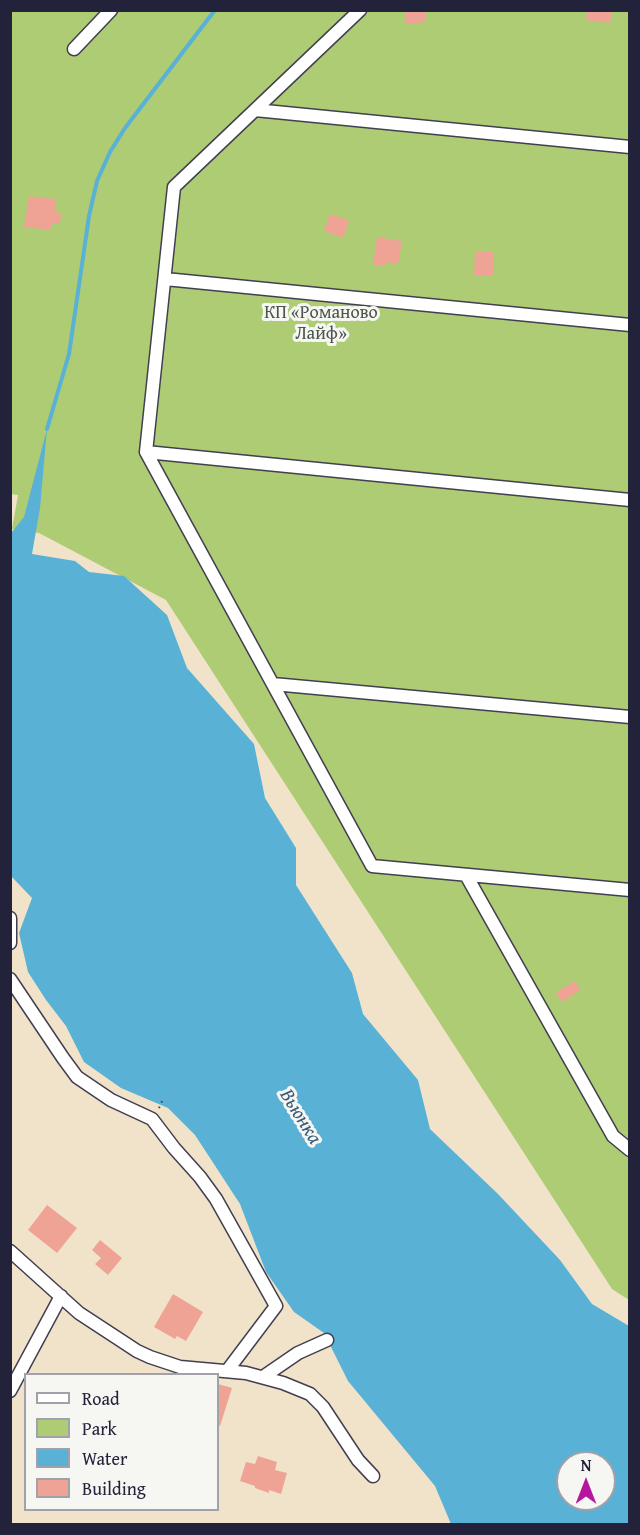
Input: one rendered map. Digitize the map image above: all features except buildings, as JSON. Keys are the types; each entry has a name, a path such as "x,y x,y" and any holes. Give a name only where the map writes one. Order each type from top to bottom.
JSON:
{"street":[{"path":"74,49 111,10"},
{"path":"360,10 174,187 146,452 372,866 630,890"},
{"path":"255,110 630,147"},
{"path":"165,279 630,325"},
{"path":"146,452 630,500"},
{"path":"273,684 630,717"},
{"path":"466,875 613,1136 630,1150"},
{"path":"10,918 10,943"},
{"path":"10,979 77,1077 111,1100 152,1119 174,1148 201,1177 216,1199 276,1306 227,1371"},
{"path":"10,1251 87,1318 150,1358 180,1367 246,1373 302,1390 317,1400 358,1460 373,1476"},
{"path":"10,1391 61,1296"},
{"path":"263,1377 298,1353 327,1340"}],"green space":[{"name":"КП «Романово Лайф»","path":"10,11 629,11 629,1300 612,1289 166,600 39,533 12,529 18,495 10,494"}],"water":[{"name":"Вьюнка","path":"47,429 40,508 32,554 75,561 89,572 124,576 167,615 187,668 254,744 265,798 296,848 296,885 352,973 363,1014 418,1080 430,1129 498,1194 560,1260 592,1304 629,1326 629,1524 451,1524 435,1486 348,1381 324,1333 294,1312 266,1272 240,1204 195,1135 168,1108 121,1088 84,1062 66,1026 28,972 19,933 32,898 11,876 11,533 24,517"}],"waterway":[{"path":"47,429 69,354 89,216 97,181 110,152 125,128 215,10"}]}
